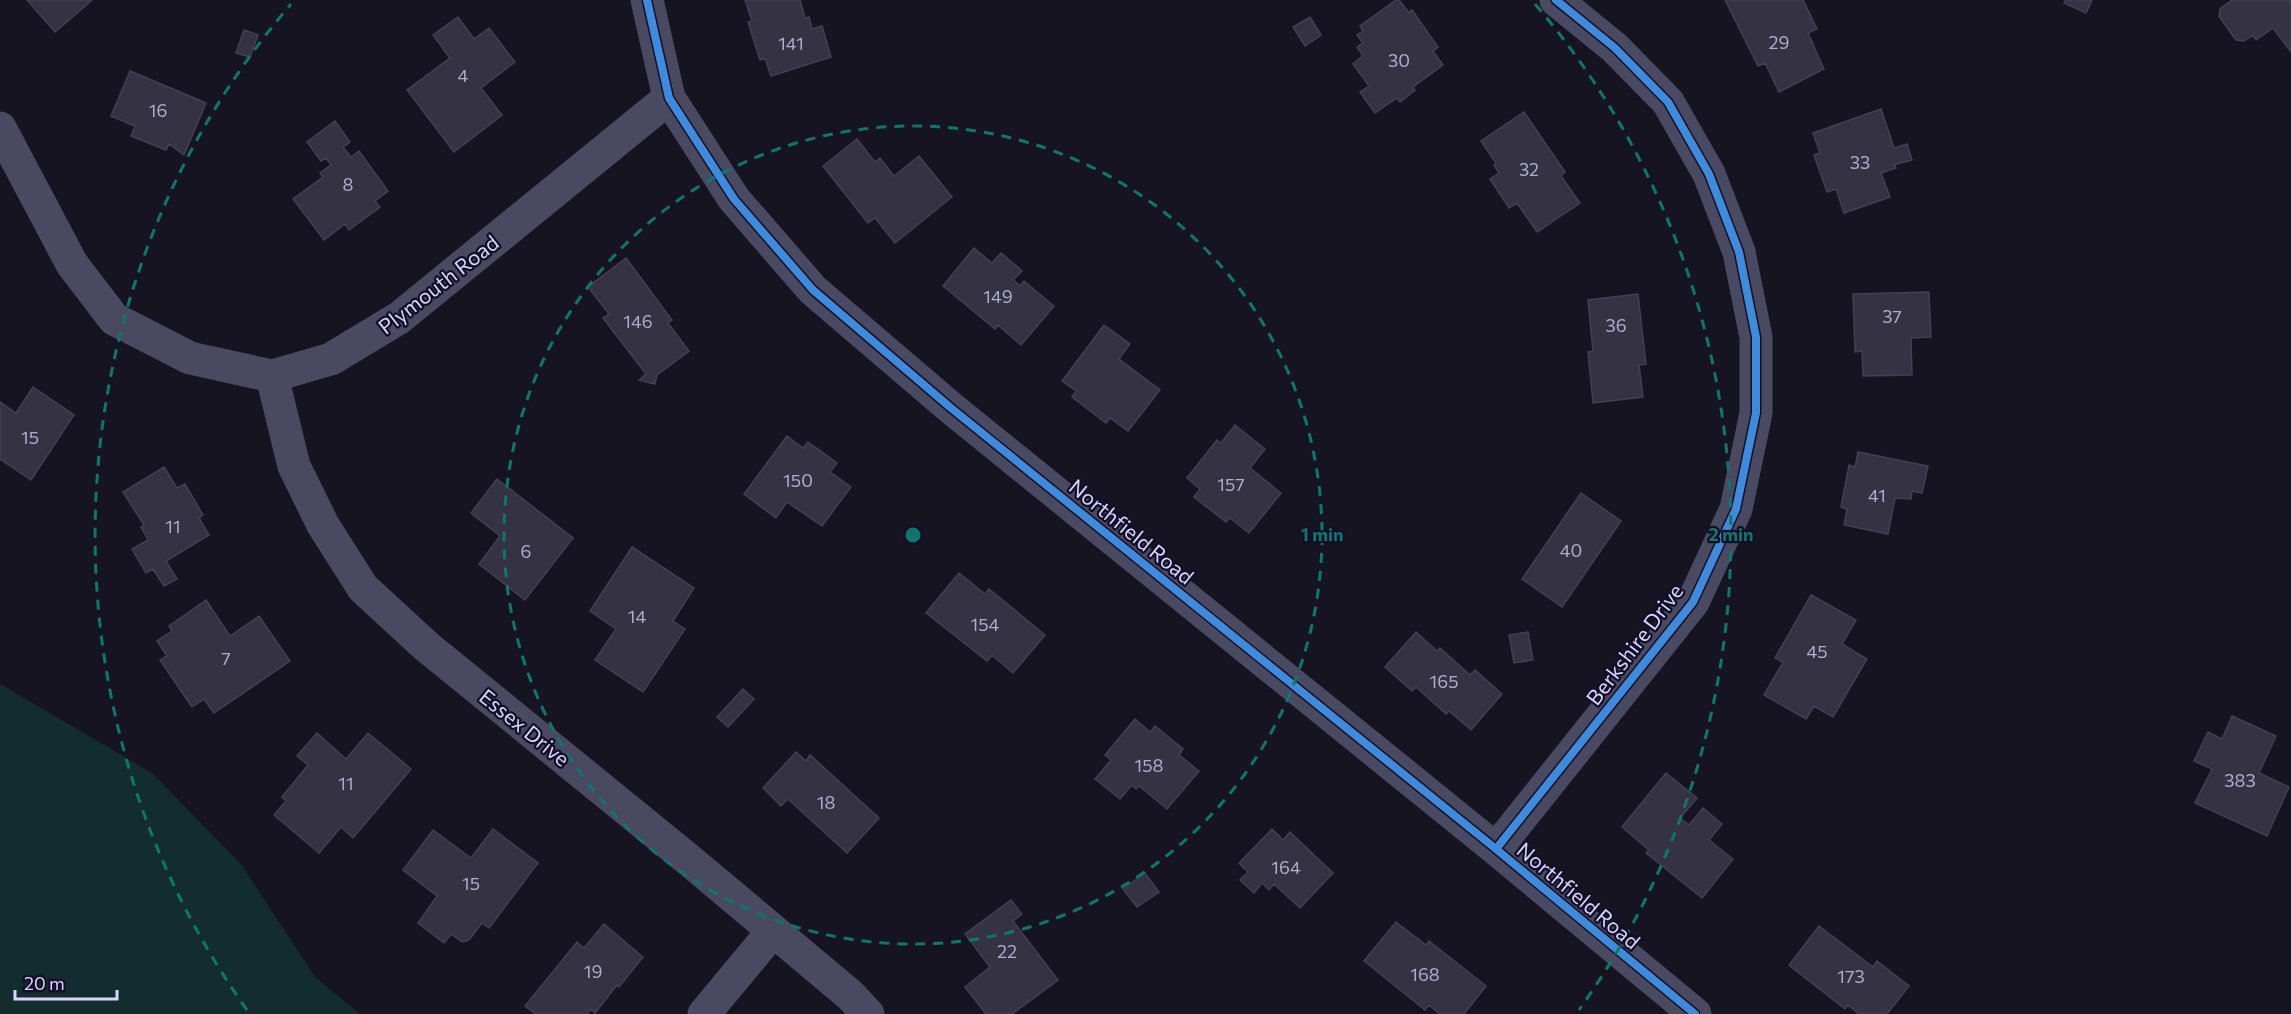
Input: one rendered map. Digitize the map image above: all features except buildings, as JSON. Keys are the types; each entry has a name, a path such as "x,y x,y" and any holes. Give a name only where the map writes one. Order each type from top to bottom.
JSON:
{"street":[{"name":"Northfield Road","path":"647,0 669,98 734,199 813,290 951,408 1496,849 1695,1014"},
{"name":"Berkshire Drive","path":"1496,849 1693,602 1736,509 1756,413 1756,337 1739,252 1709,174 1668,102 1615,48 1556,0"},
{"name":"Plymouth Road","path":"0,128 72,264 114,319 190,358 272,376 331,358 399,318 669,98"},
{"name":"Essex Drive","path":"272,376 294,466 323,525 363,588 426,646 850,995 868,1014"},
{"path":"704,1014 773,931"}],"green space":[{"path":"0,684 152,773 241,864 315,977 360,1014 0,1014"}],"cycle path":[{"path":"647,0 669,98 734,199 813,290 951,408 1496,849 1695,1014"},
{"path":"1496,849 1693,602 1736,509 1756,413 1756,337 1739,252 1709,174 1668,102 1615,48 1556,0"}]}
